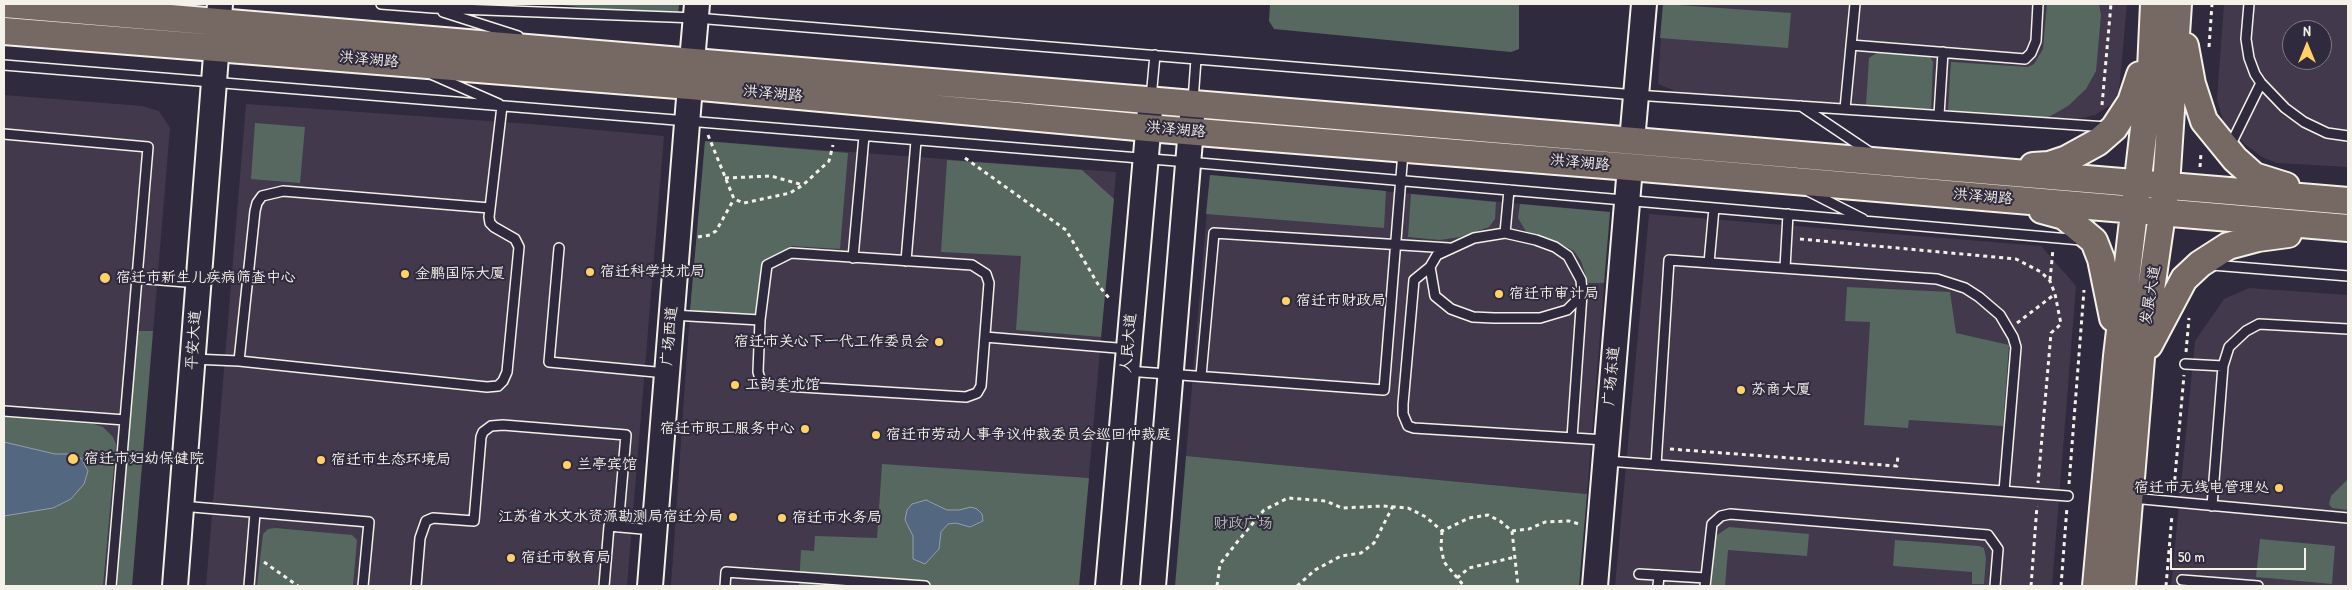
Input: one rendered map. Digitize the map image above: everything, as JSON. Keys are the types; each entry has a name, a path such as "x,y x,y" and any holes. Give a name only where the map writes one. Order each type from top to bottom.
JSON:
{"main road":[{"name":"洪泽湖路","path":"4,4 218,24 560,50 691,74 1148,128 1788,180 2348,230"},
{"path":"1983,170 2049,165 2067,159 2090,146 2114,128 2131,102 2166,6"},
{"path":"2166,6 2196,102 2204,121 2228,151 2254,176 2272,183 2348,200"},
{"name":"发展大道","path":"2122,586 2129,498 2129,357 2134,211 2150,69 2166,6"},
{"name":"发展大道","path":"2096,586 2129,357 2163,214 2166,186 2166,6"},
{"name":"洪泽湖路","path":"4,30 218,24 406,63 691,74 1151,100 2348,200"},
{"path":"1981,197 2064,216 2094,241 2129,357"},
{"path":"2129,357 2184,279 2200,264 2228,246 2258,238 2291,233 2348,230"}],"street":[{"path":"1632,141 1644,4"},
{"name":"广场西道","path":"650,586 678,241 695,122 691,74 696,11"},
{"name":"平安大道","path":"175,586 218,24"},
{"name":"人民大道","path":"1108,586 1151,100"},
{"path":"1153,586 1193,104"},
{"name":"广场东道","path":"1595,586 1630,167"}],"lane":[{"path":"381,4 433,8 696,11 1196,59 1636,95 2114,128"},
{"path":"1845,109 1855,4"},
{"path":"1851,44 2025,59 2031,53 2036,41 2038,4"},
{"path":"2249,4 2246,39 2249,58 2261,84 2284,108 2304,122 2327,133 2348,136"},
{"path":"433,8 560,50"},
{"path":"1939,115 1943,52"},
{"path":"1151,100 1155,55"},
{"path":"1193,104 1196,59"},
{"path":"406,63 504,106"},
{"path":"4,65 916,141 1146,158 2087,241"},
{"path":"2228,151 2261,84"},
{"path":"193,359 239,361 488,387 498,386 503,381 507,372 519,247 515,239 494,227 490,222 490,208 504,106"},
{"path":"1801,106 1884,162"},
{"path":"4,134 148,147 111,586"},
{"path":"853,258 864,136"},
{"path":"906,261 916,141"},
{"path":"985,336 1128,360 1170,374 1384,390 1403,149"},
{"path":"1788,180 1868,221"},
{"path":"239,361 255,211 257,203 262,196 283,190 490,208"},
{"path":"1505,233 1508,190"},
{"path":"1709,263 1714,208"},
{"path":"1785,268 1788,214"},
{"path":"1201,376 1214,233 1449,248"},
{"path":"1572,438 1582,291 1581,280 1568,256 1555,247 1536,240 1505,233 1474,238 1437,254 1430,267 1414,280 1403,404 1408,426 1414,428 1572,438 1656,465 2068,496"},
{"path":"559,248 549,362 667,373"},
{"path":"791,253 853,258 972,265 986,274 989,283 985,336 981,386 977,393 966,397 761,382 758,372 760,320 767,265 791,253"},
{"path":"1656,465 1669,260 1937,279 1965,288 1994,308 2009,329 2016,346 2004,491"},
{"path":"2200,264 2348,276"},
{"path":"1430,267 1435,296 1451,309 1473,317 1521,318 1547,316 1567,310 1577,300 1582,291"},
{"path":"136,278 198,283"},
{"path":"672,315 760,320"},
{"path":"2212,506 2223,366 2229,347 2246,331 2259,324 2348,329"},
{"path":"2185,364 2223,366"},
{"path":"4,411 125,420"},
{"path":"416,586 420,538 426,521 434,518 474,521 482,437 483,432 491,426 503,425 626,436 618,527"},
{"path":"2129,498 2348,518"},
{"path":"181,506 369,522 363,586"},
{"path":"248,586 255,513"},
{"path":"1639,574 1706,582 1712,524 1721,516 1730,514 1988,535 1998,549 1995,586"},
{"path":"604,586 609,526 654,530"},
{"path":"724,586 726,572 925,586"},
{"path":"1658,586 1659,575"},
{"path":"2182,580 2258,586"}],"path":[{"path":"695,122 734,199 744,203 790,193 803,185 829,161 836,134"},
{"path":"948,143 996,182 1066,230 1098,286 1109,298"},
{"path":"725,178 771,176 803,185"},
{"path":"678,241 710,236 716,231 734,199"},
{"path":"1786,238 2016,259 2041,272 2050,281 2055,294 2060,324 2051,333 2031,586"},
{"path":"2050,281 2054,238"},
{"path":"2009,329 2055,294"},
{"path":"2166,586 2190,310"},
{"path":"1657,448 1897,466 1898,454"},
{"path":"1217,586 1220,564 1238,541 1264,510 1288,498 1326,501 1342,508 1393,506 1408,508 1426,517 1442,530"},
{"path":"1297,586 1322,567 1341,556 1361,552 1374,543 1393,506"},
{"path":"1442,530 1469,518 1488,515 1500,521 1512,531 1518,586"},
{"path":"1512,531 1529,529 1545,522 1569,522 1600,528"},
{"path":"1442,530 1441,547 1444,562 1464,586"},
{"path":"252,553 298,586"},
{"path":"1457,578 1469,568 1515,557"}],"shaded area":[{"path":"1663,4 2127,4 2119,91 2112,104 2095,115 2077,119 1680,93 1658,84"},
{"path":"2224,4 2348,4 2348,167 2277,163 2262,157 2224,124 2217,99"},
{"name":"宿迁市妇幼保健院","path":"4,95 142,106 159,111 170,128 132,586 4,586"},
{"path":"246,104 531,124 664,136 627,586 206,586"},
{"path":"705,141 1116,172 1079,586 671,586 690,311"},
{"path":"1210,175 1610,212 1587,494 1186,456"},
{"name":"苏商大厦","path":"1649,214 2041,246 2076,286 2052,586 1615,586"},
{"path":"2249,288 2348,295 2348,586 2171,586 2195,341 2224,299"}],"green space":[{"path":"551,4 679,4 678,17"},
{"path":"1270,4 1519,4 1519,49 1511,52 1274,29 1269,21"},
{"path":"1663,4 1791,13 1788,48 1660,38"},
{"path":"2047,4 2099,4 2101,15 2096,71 2086,89 2068,106 2047,118 1948,111 1951,62 2028,67 2034,64 2043,49"},
{"path":"1881,50 1929,55 1933,62 1931,110 1866,105 1869,58"},
{"path":"255,123 305,127 300,183 251,179"},
{"path":"705,141 848,153 840,249 792,246 767,260 761,269 757,314 690,311"},
{"path":"947,160 1082,170 1114,199 1101,337 1016,330 1021,256 941,252"},
{"path":"1210,175 1386,191 1384,228 1206,214"},
{"path":"1411,194 1496,202 1495,219 1489,227 1460,237 1440,240 1408,237"},
{"path":"1520,204 1610,212 1604,283 1588,283 1581,261 1574,251 1555,241 1527,233 1518,218"},
{"path":"1847,287 1950,292 1956,333 2009,345 2003,426 1909,420 1908,428 1864,425 1870,322 1845,321"},
{"path":"137,331 153,331 132,586 116,586"},
{"path":"4,417 94,424 103,427 113,437 116,444 103,586 4,586"},
{"name":"财政广场","path":"1186,456 1587,494 1579,586 1175,586"},
{"path":"882,464 1089,478 1079,586 799,586 801,550 814,551 815,536 877,538"},
{"path":"2348,479 2348,510 2332,508 2329,504 2331,496"},
{"path":"1729,527 1809,534 1807,556 1728,550 1725,586 1711,586 1714,541 1717,535"},
{"path":"268,529 352,535 357,540 353,586 257,586 263,534"},
{"path":"2260,539 2335,546 2332,584 2256,577"},
{"path":"1895,540 1979,546 1984,548 1986,558 1984,584 1972,584 1972,572 1893,566"}],"water":[{"path":"4,442 55,454 70,454 81,458 88,471 84,484 71,499 53,508 4,516"},
{"path":"926,500 947,510 971,507 977,509 982,514 983,521 970,527 956,523 948,524 941,532 939,549 925,564 913,559 913,536 905,520 907,510 912,504"}],"place":[{"name":"宿迁科学技术局","path":"590,272"},
{"name":"金鹏国际大厦","path":"405,274"},
{"name":"宿迁市新生儿疾病筛查中心","path":"105,278"},
{"name":"宿迁市审计局","path":"1499,294"},
{"name":"宿迁市财政局","path":"1286,301"},
{"name":"宿迁市关心下一代工作委员会","path":"939,342"},
{"name":"工韵美术馆","path":"735,385"},
{"name":"苏商大厦","path":"1741,390"},
{"name":"宿迁市职工服务中心","path":"805,429"},
{"name":"宿迁市劳动人事争议仲裁委员会巡回仲裁庭","path":"876,435"},
{"name":"宿迁市妇幼保健院","path":"73,459"},
{"name":"宿迁市生态环境局","path":"321,460"},
{"name":"兰亭宾馆","path":"567,465"},
{"name":"宿迁市无线电管理处","path":"2279,488"},
{"name":"江苏省水文水资源勘测局宿迁分局","path":"733,517"},
{"name":"宿迁市水务局","path":"782,518"},
{"name":"宿迁市教育局","path":"511,558"}]}
